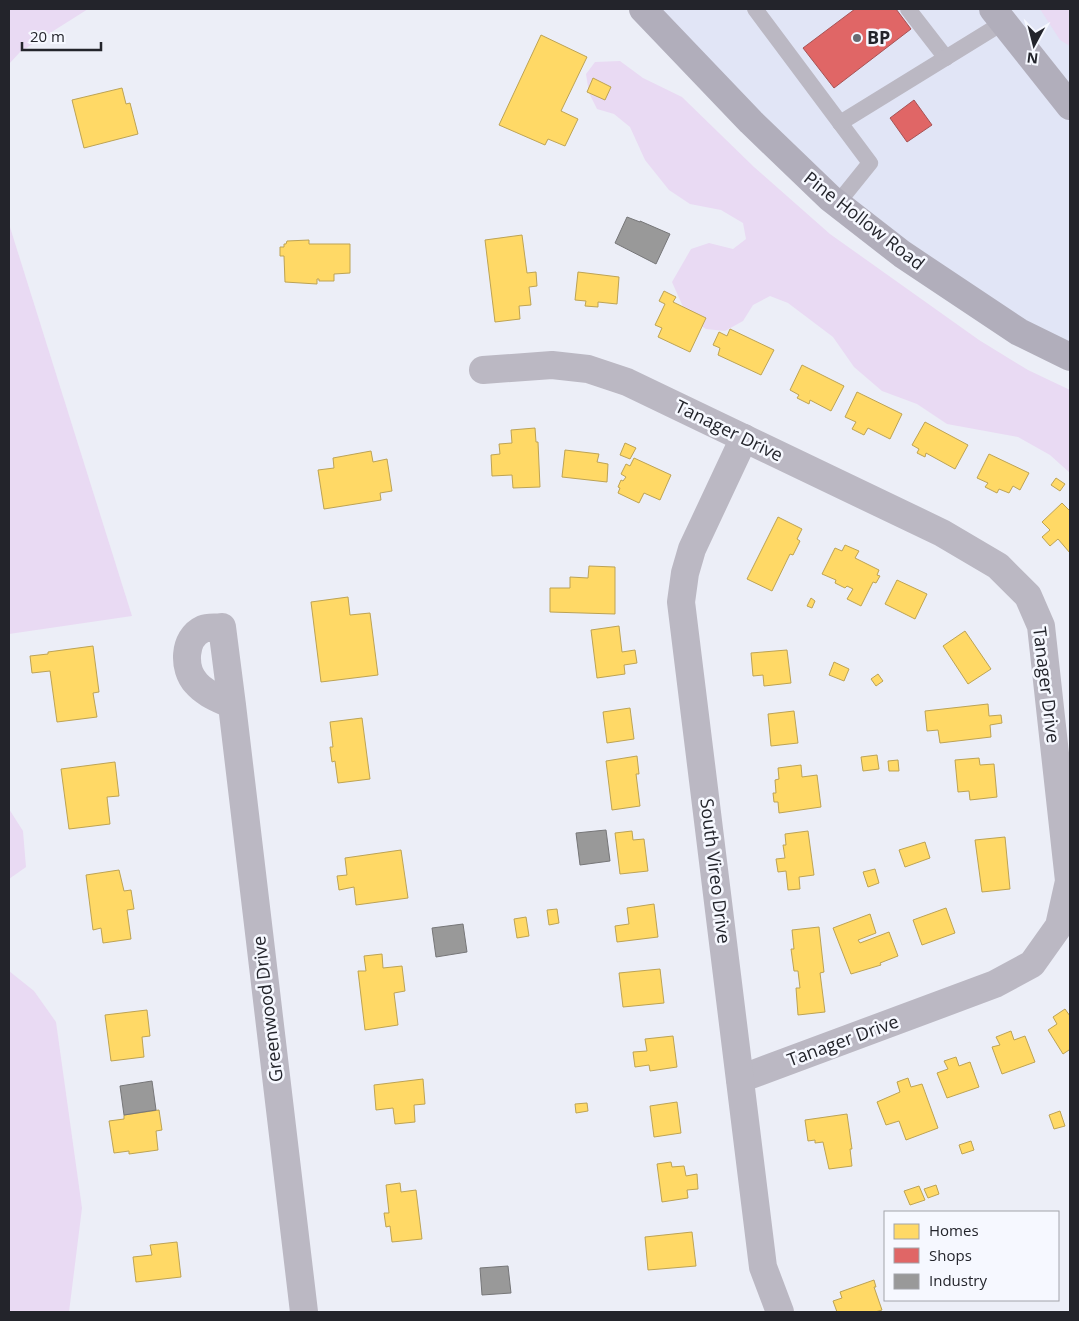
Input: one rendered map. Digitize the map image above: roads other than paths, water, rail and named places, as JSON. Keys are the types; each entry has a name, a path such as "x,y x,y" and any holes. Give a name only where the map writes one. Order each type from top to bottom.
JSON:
{"street":[{"name":"Pine Hollow Road","path":"642,9 751,122 837,204 902,254 1010,326 1070,357"},
{"path":"998,15 1070,106"},
{"name":"Tanager Drive","path":"483,370 552,365 588,369 627,382 942,533 998,566 1028,596 1041,626 1069,882 1059,926 1032,964 995,984 740,1079"},
{"name":"South Vireo Drive","path":"744,438 692,549 685,573 682,602 763,1267 780,1312"},
{"name":"Greenwood Drive","path":"232,705 304,1312"}],"lane":[{"path":"755,9 870,163 837,204"},
{"path":"908,9 946,58"},
{"path":"840,123 946,58 998,15"}],"place":[{"name":"BP","path":"857,38"}]}
